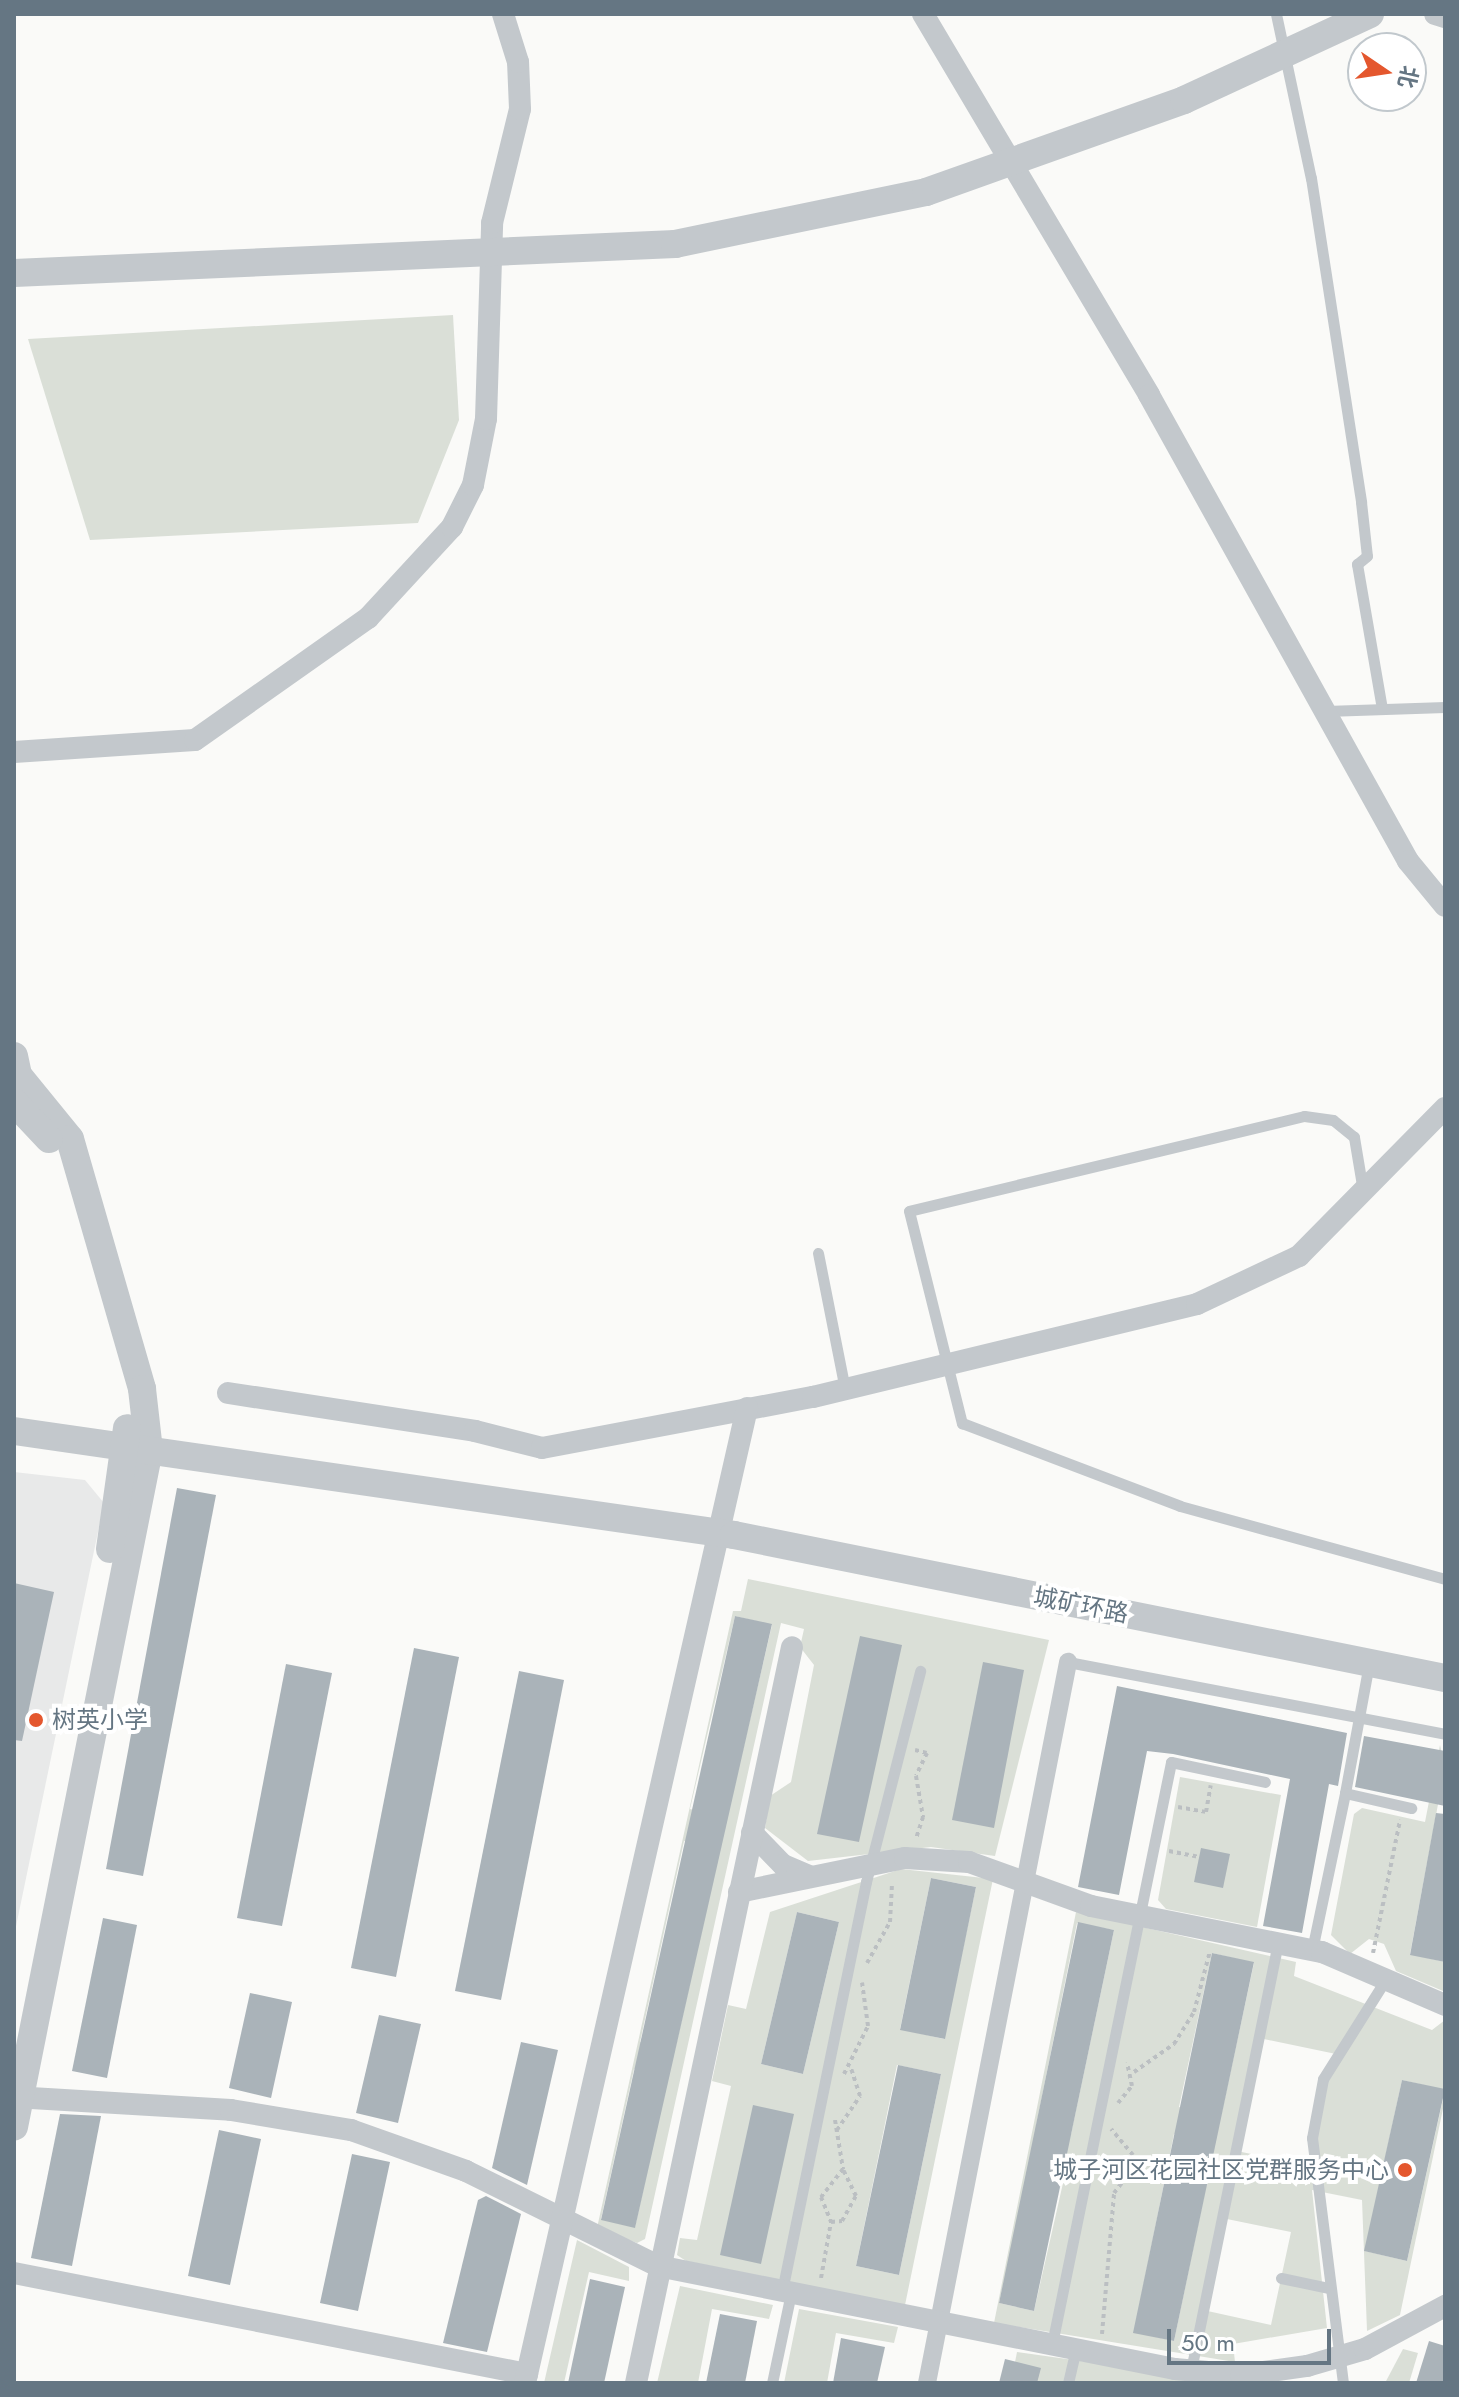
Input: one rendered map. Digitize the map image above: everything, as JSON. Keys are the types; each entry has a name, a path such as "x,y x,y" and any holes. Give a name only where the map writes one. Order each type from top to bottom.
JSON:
{"street":[{"path":"14,752 195,740 285,681 415,575 473,485 490,386 492,250 520,109 518,62 503,14"},
{"path":"923,14 1008,163 1149,395 1408,861 1445,906"},
{"path":"14,273 675,244 926,192 1184,100 1370,14"},
{"path":"1435,14 1445,17"},
{"path":"14,1056 18,1075 70,1139 142,1389 140,1448 17,2097 14,2127"},
{"path":"14,1102 58,1150 140,1448 14,2037"},
{"path":"228,1393 475,1431 542,1448 845,1389 1197,1304 1299,1256 1445,1108"},
{"path":"14,2273 526,2379 747,1408"},
{"name":"城矿环路","path":"14,1431 716,1535 1445,1678"},
{"path":"636,2383 658,2266 792,1647"},
{"path":"927,2383 1068,1662"},
{"path":"752,1833 783,1865 809,1876"},
{"path":"739,1892 889,1861 969,1862 1025,1878 1091,1906 1312,1950 1445,2005"},
{"path":"17,2097 231,2110 351,2130 466,2171 561,2221 658,2266 1203,2375 1241,2375 1337,2357 1445,2306"}],"lane":[{"path":"1276,14 1361,502 1367,556 1357,564 1382,709"},
{"path":"1323,711 1445,707"},
{"path":"1363,1191 1354,1137 1333,1120 1304,1116 909,1211 943,1366 962,1423 1180,1506 1445,1579"},
{"path":"818,1253 845,1389"},
{"path":"1068,1662 1445,1734"},
{"path":"1312,1950 1369,1662"},
{"path":"772,2383 786,2292 827,2088 889,1861 902,1747 920,1671"},
{"path":"1052,2344 1171,1762 1265,1782"},
{"path":"1345,1793 1407,1807"},
{"path":"1203,2375 1278,1943"},
{"path":"1343,2383 1328,2288 1312,2138 1323,2079 1378,1975"},
{"path":"1281,2278 1328,2288"},
{"path":"1068,2383 1076,2349"}],"path":[{"path":"831,2222 842,2221 856,2196 843,2169 827,2088 851,2068 868,2026 858,1970 890,1922 889,1861 923,1817 915,1790 927,1753 902,1747"},
{"path":"1162,1805 1206,1812 1214,1771"},
{"path":"1378,1975 1407,1807"},
{"path":"1154,1849 1199,1857"},
{"path":"1100,2354 1114,2193 1133,2169 1133,2155 1109,2127 1111,2112 1134,2072 1174,2044 1194,2012 1215,1930"},
{"path":"1113,2051 1134,2072"},
{"path":"837,2130 860,2096 851,2068"},
{"path":"832,2301 820,2259 831,2222 821,2197 843,2169"}],"shaded area":[{"path":"453,315 459,420 418,523 90,540 28,339"},
{"name":"树英小学","path":"14,1472 85,1480 104,1503 14,1936"},
{"path":"748,1579 1049,1640 995,1856 931,1847 808,1861 765,1828 770,1796 791,1782 814,1665 800,1647 804,1629 781,1623 645,2239 637,2243 597,2228 733,1611 741,1611","holes":["735,1616 772,1625 727,1818 690,1809","684,1841 720,1849 675,2050 640,2042","634,2069 668,2076 635,2227 601,2219"]},
{"path":"1440,1745 1445,1767 1410,1954 1445,1962 1443,1991 1396,1971 1384,1944 1369,1939 1350,1954 1331,1935 1354,1814 1362,1808 1425,1822"},
{"path":"1180,1777 1281,1795 1257,1927 1166,1909 1158,1900"},
{"path":"901,1869 993,1879 905,2305 686,2261 677,2255 680,2238 697,2240 731,2086 712,2081 728,2005 746,2009 770,1912","holes":["931,1878 976,1887 944,2039 900,2029","797,1912 839,1922 803,2074 761,2064","897,2065 941,2074 899,2275 856,2266"]},
{"path":"1076,1912 1296,1962 1294,1976 1432,2030 1445,2020 1445,2090 1445,2099 1400,2315 1367,2331 1362,2200 1312,2190 1327,2328 1233,2344 1235,2362 994,2323","holes":["1077,1923 1114,1930 1071,2134 1036,2126","1212,1953 1254,1963 1221,2116 1179,2107","1259,2038 1336,2054 1323,2079 1312,2138 1319,2168 1232,2150","1402,2080 1445,2090 1407,2261 1365,2251","1174,2134 1215,2143 1174,2341 1134,2332","1033,2153 1068,2161 1034,2311 999,2303","1222,2218 1291,2232 1271,2325 1203,2310"]},
{"path":"577,2240 629,2267 629,2281 589,2272 564,2383 544,2383"},
{"path":"680,2286 773,2305 769,2319 712,2309 698,2383 657,2383"},
{"path":"799,2309 898,2327 894,2343 836,2333 827,2383 784,2383"},
{"path":"1403,2349 1418,2353 1409,2383 1385,2383"},
{"path":"1017,2352 1081,2361 1223,2383 1011,2383"}],"building":[{"path":"177,1488 216,1495 143,1876 106,1869"},
{"path":"14,1583 54,1592 22,1741 14,1740"},
{"path":"735,1616 772,1624 635,2228 601,2220"},
{"path":"860,1636 902,1645 859,1842 817,1834"},
{"path":"414,1648 459,1657 396,1977 351,1968"},
{"path":"983,1662 1024,1670 994,1828 952,1820"},
{"path":"286,1664 332,1673 282,1926 237,1918"},
{"path":"519,1671 564,1680 501,2000 455,1991"},
{"path":"1117,1686 1347,1733 1338,1786 1329,1784 1302,1933 1263,1926 1290,1779 1173,1754 1147,1751 1119,1895 1078,1887"},
{"path":"1364,1736 1445,1751 1445,1806 1355,1787"},
{"path":"1436,1813 1445,1814 1445,1962 1410,1955"},
{"path":"1201,1848 1230,1854 1223,1888 1194,1882"},
{"path":"931,1878 976,1887 945,2039 900,2030"},
{"path":"797,1912 839,1922 803,2074 761,2064"},
{"path":"103,1918 137,1925 107,2078 72,2071"},
{"path":"1078,1922 1114,1930 1034,2311 999,2303"},
{"path":"1212,1953 1254,1962 1174,2341 1133,2333"},
{"path":"250,1993 292,2002 271,2098 229,2088"},
{"path":"379,2015 421,2024 398,2123 356,2113"},
{"path":"521,2042 558,2050 527,2185 492,2168"},
{"path":"898,2065 941,2074 899,2275 856,2266"},
{"name":"城子河区花园社区党群服务中心","path":"1402,2080 1445,2089 1407,2261 1364,2251"},
{"path":"753,2105 794,2114 761,2264 720,2255"},
{"path":"60,2114 101,2116 72,2266 31,2258"},
{"path":"219,2130 261,2139 230,2285 188,2276"},
{"path":"352,2154 390,2162 358,2311 320,2303"},
{"path":"486,2196 521,2214 487,2352 443,2343 478,2200"},
{"path":"590,2279 625,2287 604,2383 568,2383"},
{"path":"720,2314 757,2321 745,2383 706,2383"},
{"path":"841,2338 885,2347 877,2383 833,2383"},
{"path":"1429,2341 1445,2346 1445,2383 1416,2383"},
{"path":"1005,2359 1041,2368 1037,2383 999,2383"}],"place":[{"name":"树英小学","path":"36,1720"},
{"name":"城子河区花园社区党群服务中心","path":"1405,2170"}]}
